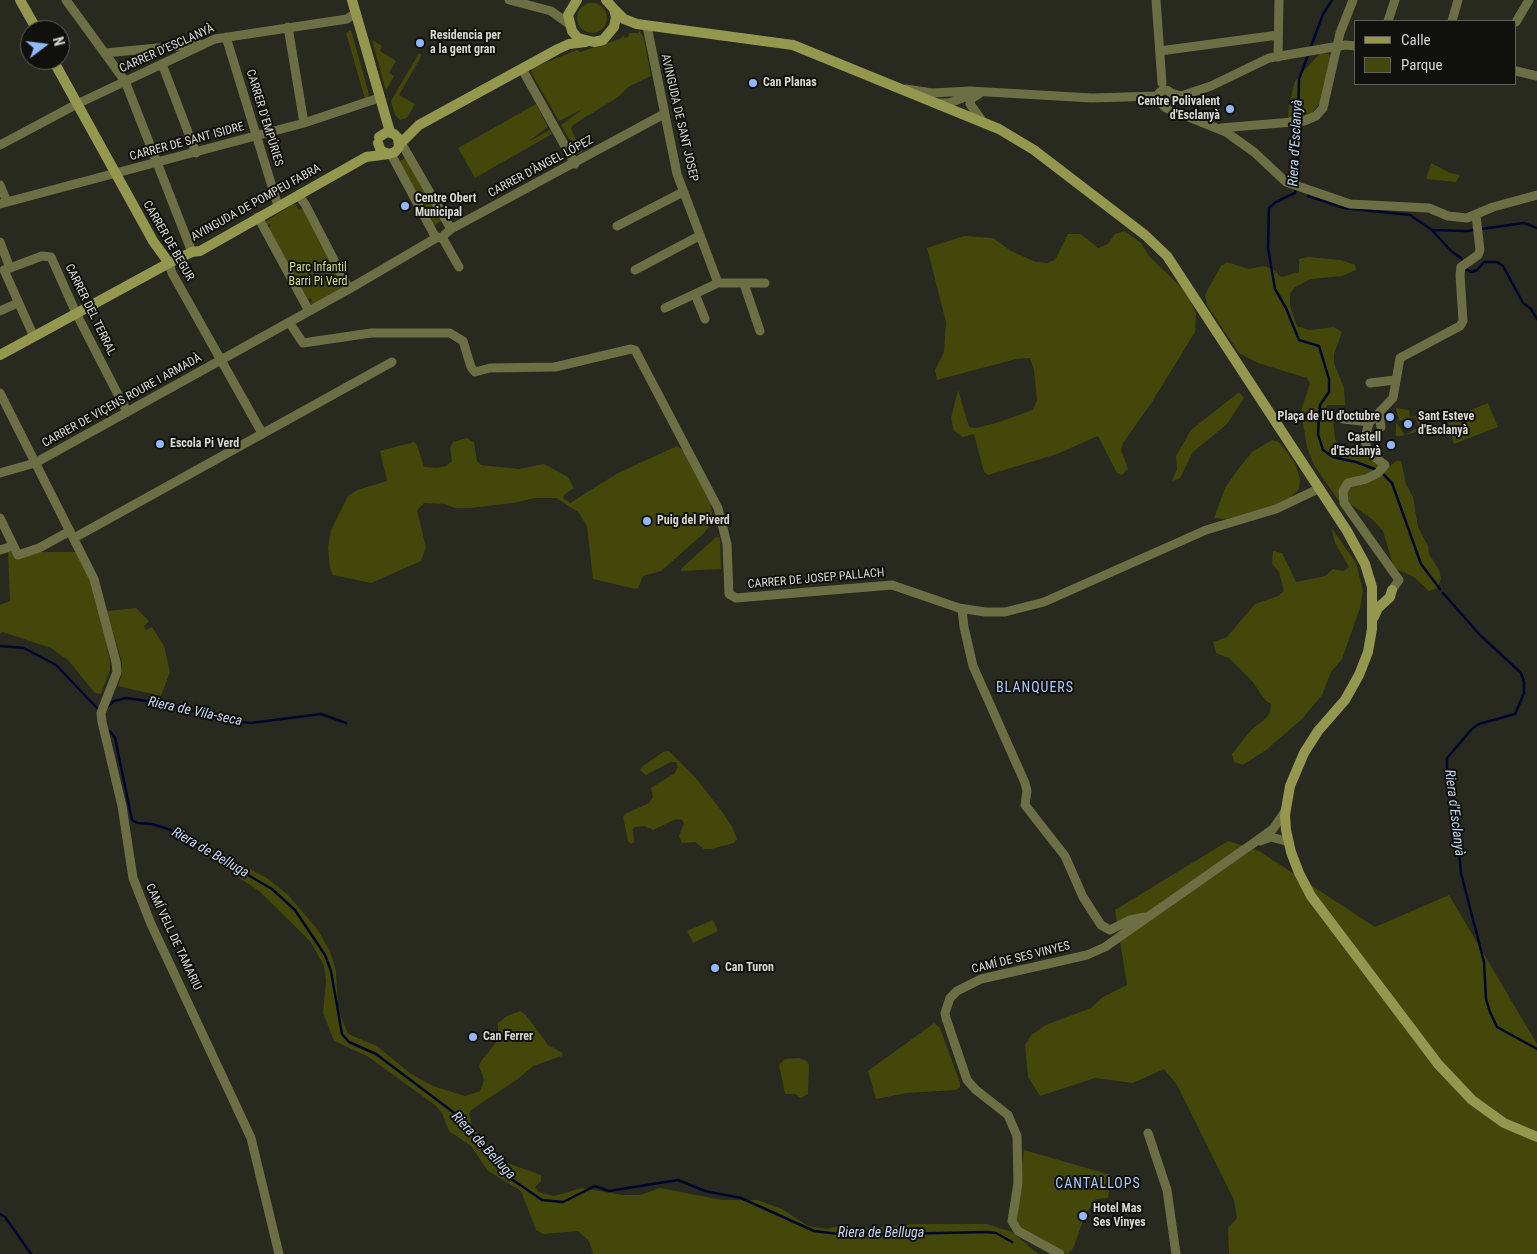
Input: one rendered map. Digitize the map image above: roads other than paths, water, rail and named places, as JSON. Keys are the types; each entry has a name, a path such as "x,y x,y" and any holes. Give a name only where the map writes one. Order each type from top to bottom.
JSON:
{"street":[{"path":"20,0 31,20"},
{"path":"66,0 125,81 192,252"},
{"path":"352,0 384,116 392,133 398,138 394,150 439,237 459,267"},
{"path":"509,0 551,11 578,38 586,42"},
{"path":"558,49 570,28 571,7 577,0"},
{"path":"606,0 616,4 624,19 642,25 793,45 999,129 1034,150 1168,256 1318,489 1347,530 1381,595"},
{"path":"1156,0 1162,83 1159,98 1166,108 1219,128 1254,152 1278,176 1297,187 1361,206 1429,208 1458,218 1476,215 1493,207 1537,195"},
{"path":"1278,57 1279,0"},
{"path":"1219,128 1303,121 1316,116 1323,108 1337,47 1353,0"},
{"path":"1388,20 1395,0"},
{"path":"1452,20 1458,0"},
{"path":"1517,20 1529,0"},
{"path":"610,34 616,17 616,4"},
{"name":"CARRER D'ESCLANYÀ","path":"0,145 77,104 206,44 226,37 347,18 356,14"},
{"path":"394,150 413,130 558,49 569,44 594,42 610,34 642,25"},
{"name":"AVINGUDA DE SANT JOSEP","path":"642,25 683,192 718,283"},
{"path":"288,27 304,123"},
{"path":"1160,51 1278,35"},
{"name":"CARRER D'EMPÚRIES","path":"226,37 278,206"},
{"path":"105,53 206,44"},
{"path":"1159,98 1162,91 1181,96 1194,92 1237,76 1262,61 1316,50 1354,46"},
{"path":"162,64 196,152"},
{"path":"522,69 575,164"},
{"name":"CARRER DE BEGUR","path":"58,70 153,241 169,263 172,273 262,433"},
{"path":"1517,71 1537,76"},
{"path":"1162,83 1170,92"},
{"path":"893,86 932,93 970,91 1092,98 1159,98"},
{"path":"932,102 949,103 983,92"},
{"path":"983,92 971,99 970,104 985,124"},
{"path":"949,103 952,93"},
{"name":"CARRER DE SANT ISIDRE","path":"2,202 116,174 304,123 379,98"},
{"path":"949,103 957,113"},
{"name":"CARRER D'ÀNGEL LÓPEZ","path":"221,360 349,289 451,229 575,164 664,114"},
{"path":"384,116 378,140 381,151 394,150 403,146 451,229"},
{"path":"1238,127 1233,133 1239,141"},
{"path":"378,140 392,133 413,130"},
{"name":"AVINGUDA DE POMPEU FABRA","path":"366,158 378,140"},
{"name":"AVINGUDA DE POMPEU FABRA","path":"0,355 169,263 192,252 200,251 366,158 394,150"},
{"path":"0,185 2,202"},
{"path":"617,226 683,192"},
{"path":"0,193 2,202"},
{"path":"298,195 306,204 349,289"},
{"path":"1395,408 1393,398 1400,358 1460,326 1463,321 1460,275 1464,264 1478,255 1480,250 1476,215"},
{"path":"258,217 309,311"},
{"path":"635,270 699,236"},
{"path":"0,242 5,270 34,337"},
{"name":"CARRER DEL TERRAL","path":"5,270 42,256 50,257 76,313 127,412"},
{"path":"665,308 718,283 765,283"},
{"path":"744,284 760,331"},
{"path":"695,294 705,319"},
{"path":"0,310 18,303"},
{"name":"CARRER DE JOSEP PALLACH","path":"289,322 303,343 371,333 450,333 463,341 471,368 475,372 490,368 555,367 633,350 637,352 718,508 727,544 730,596 736,598 770,597 892,585 962,609 1005,612 1044,602 1181,540 1214,527 1276,509 1318,489"},
{"name":"CARRER DE VIÇENS ROURE I ARMADÀ","path":"0,473 35,463 221,360"},
{"path":"0,518 12,546 18,554 39,548 72,534 392,362"},
{"path":"1370,383 1395,380"},
{"name":"CAMÍ VELL DE TAMARIU","path":"0,393 94,579 117,672 101,713 102,722 122,806 135,885 251,1138 280,1254"},
{"path":"1393,398 1379,413 1375,424 1365,437 1367,451 1382,469 1366,479 1348,483 1343,491 1343,496 1344,503 1399,580 1381,595 1372,625 1368,652 1359,675 1344,700 1318,731 1304,753 1290,786 1286,809 1289,842 1299,873 1311,896 1438,1064 1472,1100 1504,1123 1537,1137"},
{"path":"1349,421 1375,424"},
{"path":"0,550 12,546"},
{"path":"1365,564 1370,580 1381,595 1388,600 1378,608 1372,625"},
{"path":"962,609 973,666 1025,783 1027,791 1025,805 1064,856 1083,897 1101,925 1110,930 1136,918 1146,916"},
{"name":"CAMÍ DE SES VINYES","path":"1060,1254 1018,1231 1012,1222 1018,1183 1017,1136 1008,1114 976,1090 967,1080 945,1013 950,998 970,983 1094,954 1116,941 1146,916 1255,842 1272,828 1286,809"},
{"name":"CAMÍ DE SES VINYES","path":"1255,842 1271,837 1289,842"},
{"path":"1148,1133 1167,1190 1176,1254"}],"waterway":[{"name":"Riera d'Esclanyà","path":"1310,49 1323,14 1332,0"},
{"name":"Riera d'Esclanyà","path":"1297,182 1299,79 1308,55"},
{"name":"Riera d'Esclanyà","path":"1296,188 1295,193 1276,202 1269,208 1268,248 1275,289 1286,308 1299,340 1319,346 1329,379 1329,392 1320,405 1319,415 1318,434 1323,450 1333,457 1356,462 1377,470"},
{"path":"1308,196 1344,208 1410,215 1432,230 1451,251 1461,258 1467,270 1472,272 1477,270 1484,262 1497,262 1503,266 1523,303 1531,309 1537,319"},
{"name":"Riera d'Esclanyà","path":"1432,230 1467,231 1524,223 1537,228"},
{"name":"Riera d'Esclanyà","path":"1382,473 1392,483 1421,564 1440,589"},
{"name":"Riera d'Esclanyà","path":"1443,593 1480,635 1521,673 1524,682 1524,693 1515,714 1479,724 1472,729 1447,758 1447,777 1454,796 1461,873 1484,962 1486,999 1490,1012 1497,1027 1537,1049"},
{"name":"Riera de Vila-seca","path":"0,646 24,648 56,665 98,709"},
{"name":"Riera de Vila-seca","path":"107,707 114,701 126,698 161,703 232,721 251,723 321,714 346,723"},
{"name":"Riera de Belluga","path":"110,731 115,738 132,820 137,823 152,824 171,830 272,889 295,910 325,955 331,971 342,1034 349,1042 376,1054 457,1115 507,1176 542,1200 563,1202 595,1186 609,1191 678,1180 705,1191 741,1198 814,1231 846,1235 987,1232 996,1233 1012,1242"},
{"path":"0,1214 5,1217 31,1254"}],"place":[{"name":"Residencia per a la gent gran","path":"420,43"},
{"name":"Can Planas","path":"753,83"},
{"name":"Centre Polivalent d'Esclanyà","path":"1230,109"},
{"name":"Centre Obert Municipal","path":"405,206"},
{"name":"Plaça de l'U d'octubre","path":"1390,417"},
{"name":"Sant Esteve d'Esclanyà","path":"1408,424"},
{"name":"Escola Pi Verd","path":"160,444"},
{"name":"Castell d'Esclanyà","path":"1391,445"},
{"name":"Puig del Piverd","path":"647,521"},
{"name":"Can Turon","path":"715,968"},
{"name":"Can Ferrer","path":"473,1037"},
{"name":"Hotel Mas Ses Vinyes","path":"1083,1216"}],"district":[{"name":"BLANQUERS","path":"1035,688"},
{"name":"CANTALLOPS","path":"1098,1184"}],"park label":[{"name":"Parc Infantil Barri Pi Verd","path":"318,275"}]}
